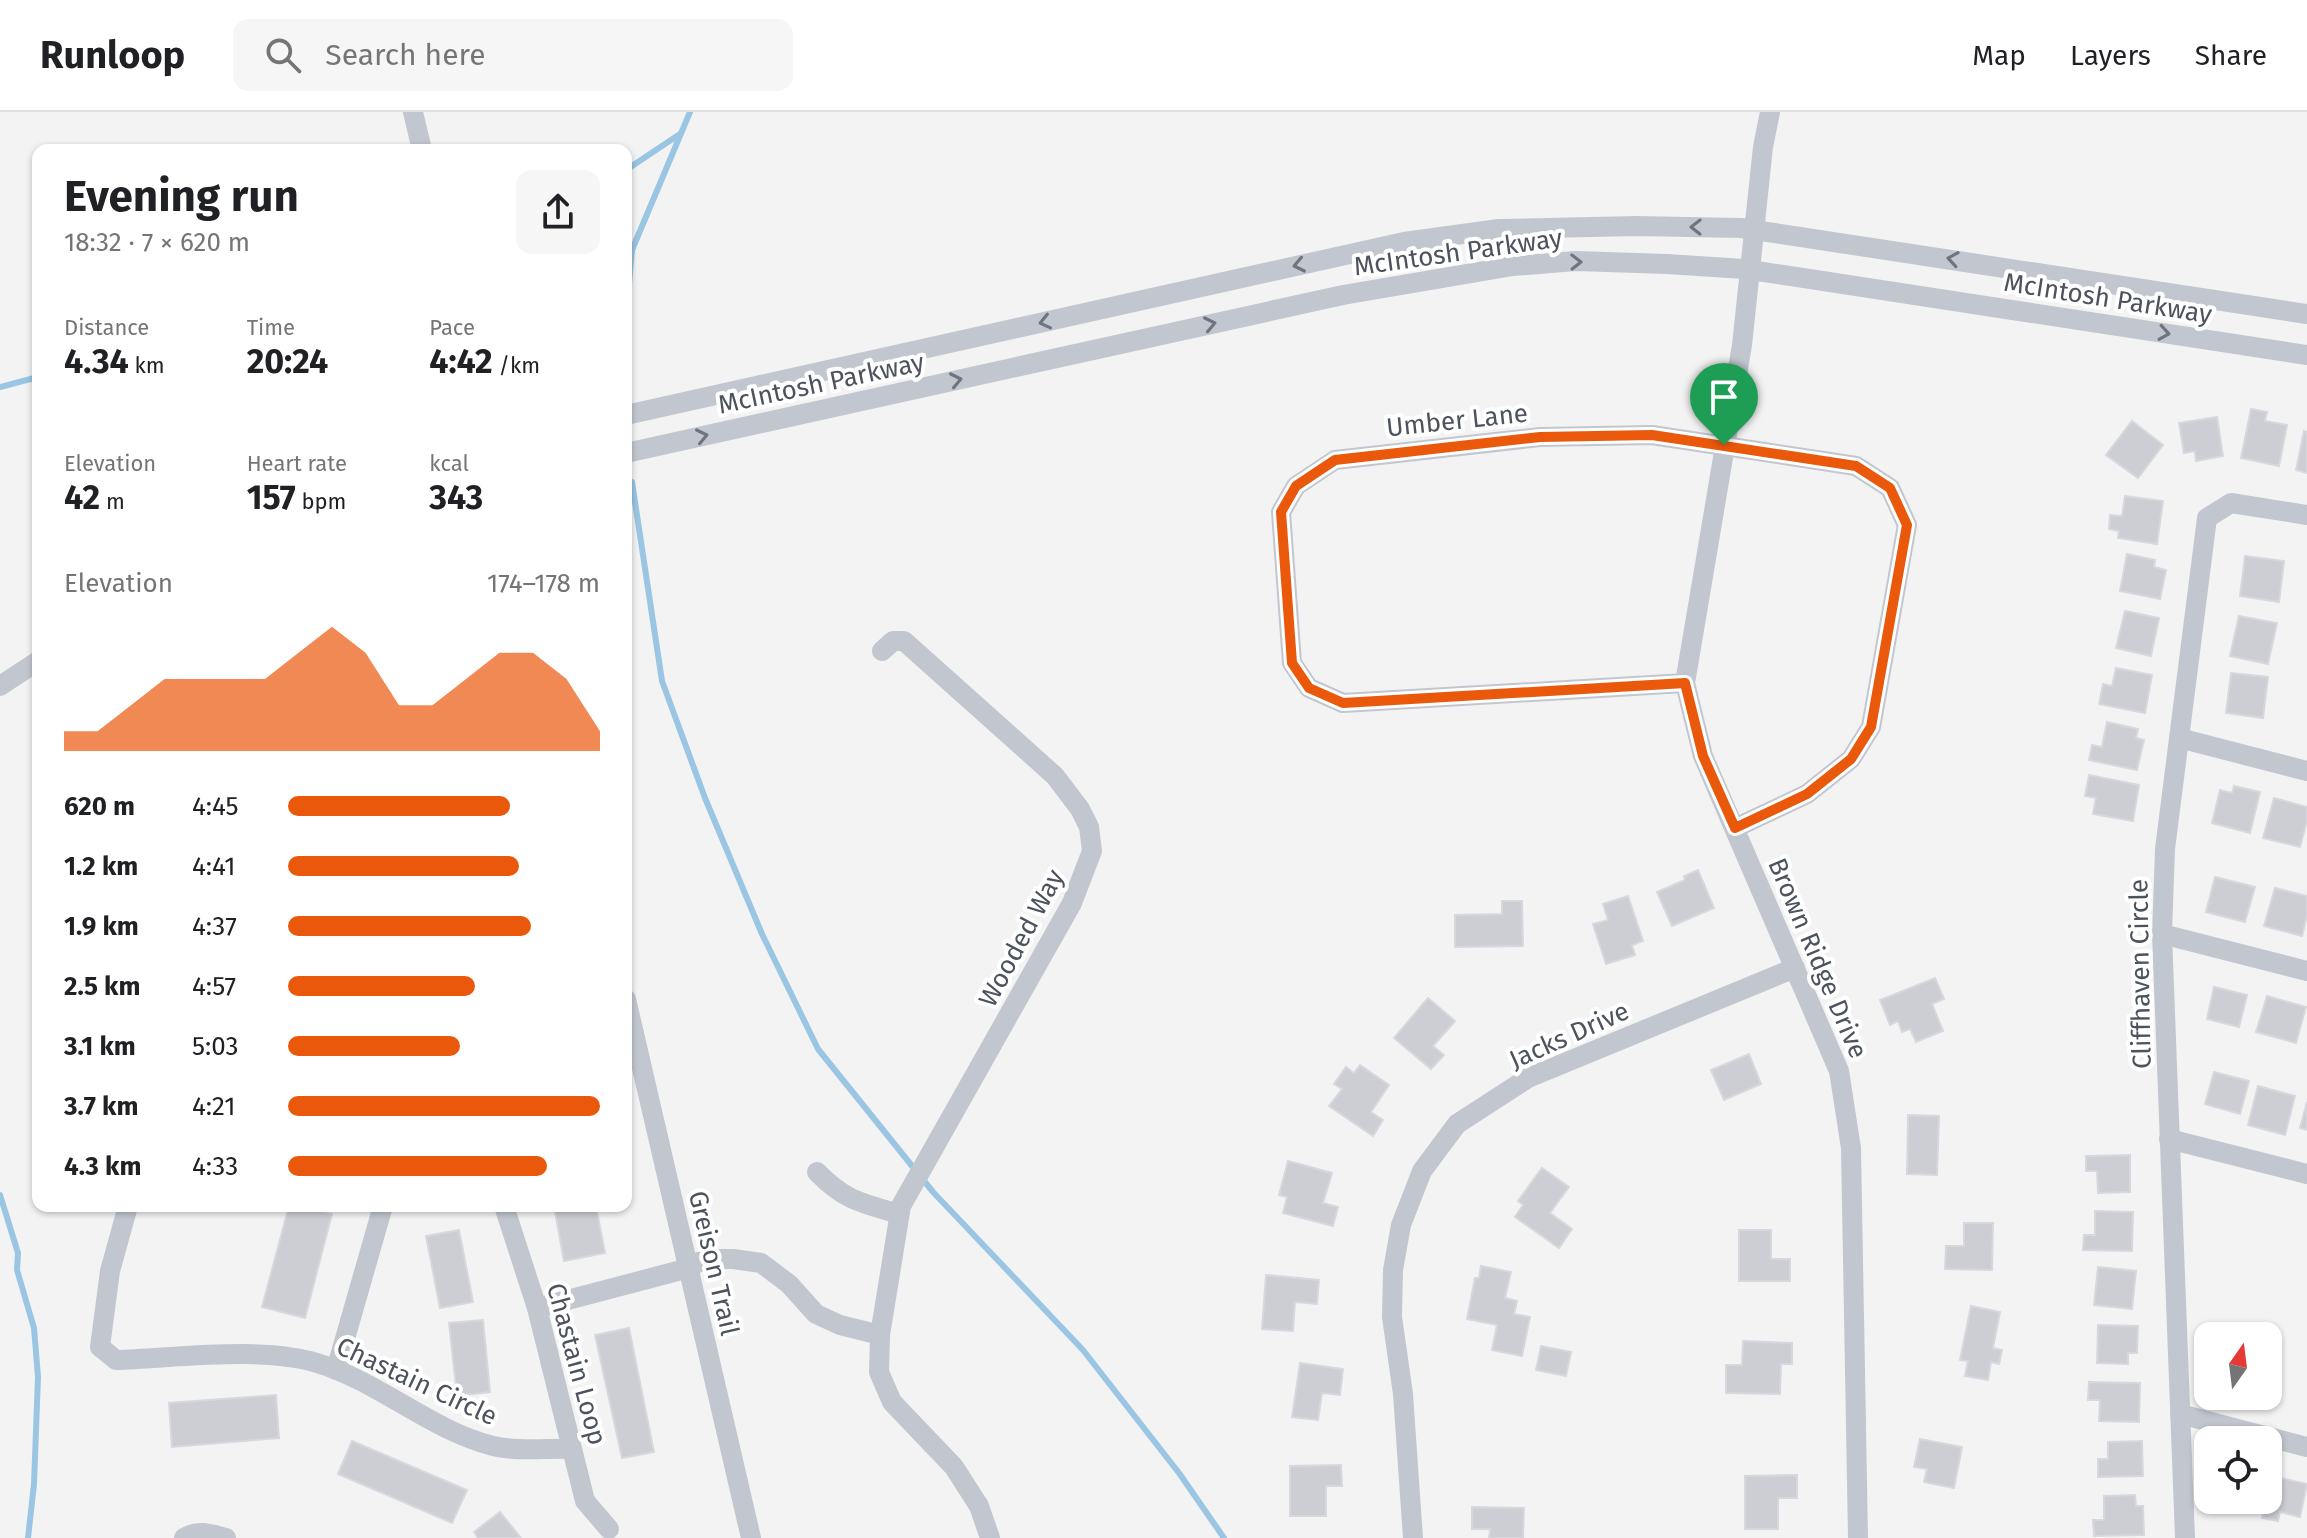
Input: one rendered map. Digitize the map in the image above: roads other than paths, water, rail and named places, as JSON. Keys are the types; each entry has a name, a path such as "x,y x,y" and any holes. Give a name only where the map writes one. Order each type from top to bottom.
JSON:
{"street":[{"path":"413,112 421,144"},
{"name":"Brown Ridge Drive","path":"1770,112 1742,345 1685,683 1703,756 1839,1071 1851,1148 1858,1538"},
{"name":"McIntosh Parkway","path":"632,414 1404,242 1499,229 1636,226 1754,230 2307,314"},
{"name":"McIntosh Parkway","path":"632,452 1343,295 1513,266 1576,261 1750,270 2307,355"},
{"name":"Umber Lane","path":"1685,683 1343,703 1309,688 1292,663 1281,512 1296,486 1335,460 1540,437 1652,435 1724,445 1856,466 1890,488 1907,525 1871,727 1851,759 1807,794 1735,828"},
{"name":"Cliffhaven Circle","path":"2185,1538 2162,934 2165,849 2207,518 2231,503 2307,515"},
{"name":"Wooded Way","path":"882,651 893,641 904,641 1055,776 1080,809 1089,827 1092,851 1072,903 912,1183 899,1214 880,1335 879,1372 892,1402 954,1467 979,1506 990,1538"},
{"path":"0,686 32,665"},
{"path":"2179,738 2307,771"},
{"path":"2162,934 2307,971"},
{"name":"Jacks Drive","path":"1413,1538 1403,1394 1392,1317 1393,1270 1401,1225 1422,1171 1457,1124 1528,1078 1795,968"},
{"name":"Greison Trail","path":"632,1025 751,1538"},
{"path":"2169,1139 2307,1174"},
{"path":"817,1172 839,1194 899,1214"},
{"name":"Chastain Circle","path":"126,1212 110,1271 100,1347 116,1360 274,1354 316,1362 358,1378 457,1434 496,1447 572,1449"},
{"path":"336,1370 381,1212"},
{"name":"Chastain Loop","path":"506,1212 537,1308 585,1501 609,1529"},
{"path":"537,1308 689,1268 699,1262 733,1259 761,1263 789,1284 816,1314 840,1325 880,1335"},
{"path":"2180,1414 2307,1447"},
{"path":"184,1538 206,1532 226,1538"}],"waterway":[{"path":"632,250 690,112"},
{"path":"632,166 680,134"},
{"path":"0,387 32,379"},
{"path":"632,482 662,681 705,798 762,934 818,1049 933,1192 1083,1350 1179,1473 1224,1538"},
{"path":"0,1195 18,1253 17,1270 34,1328 38,1377 34,1484 28,1538"}]}
